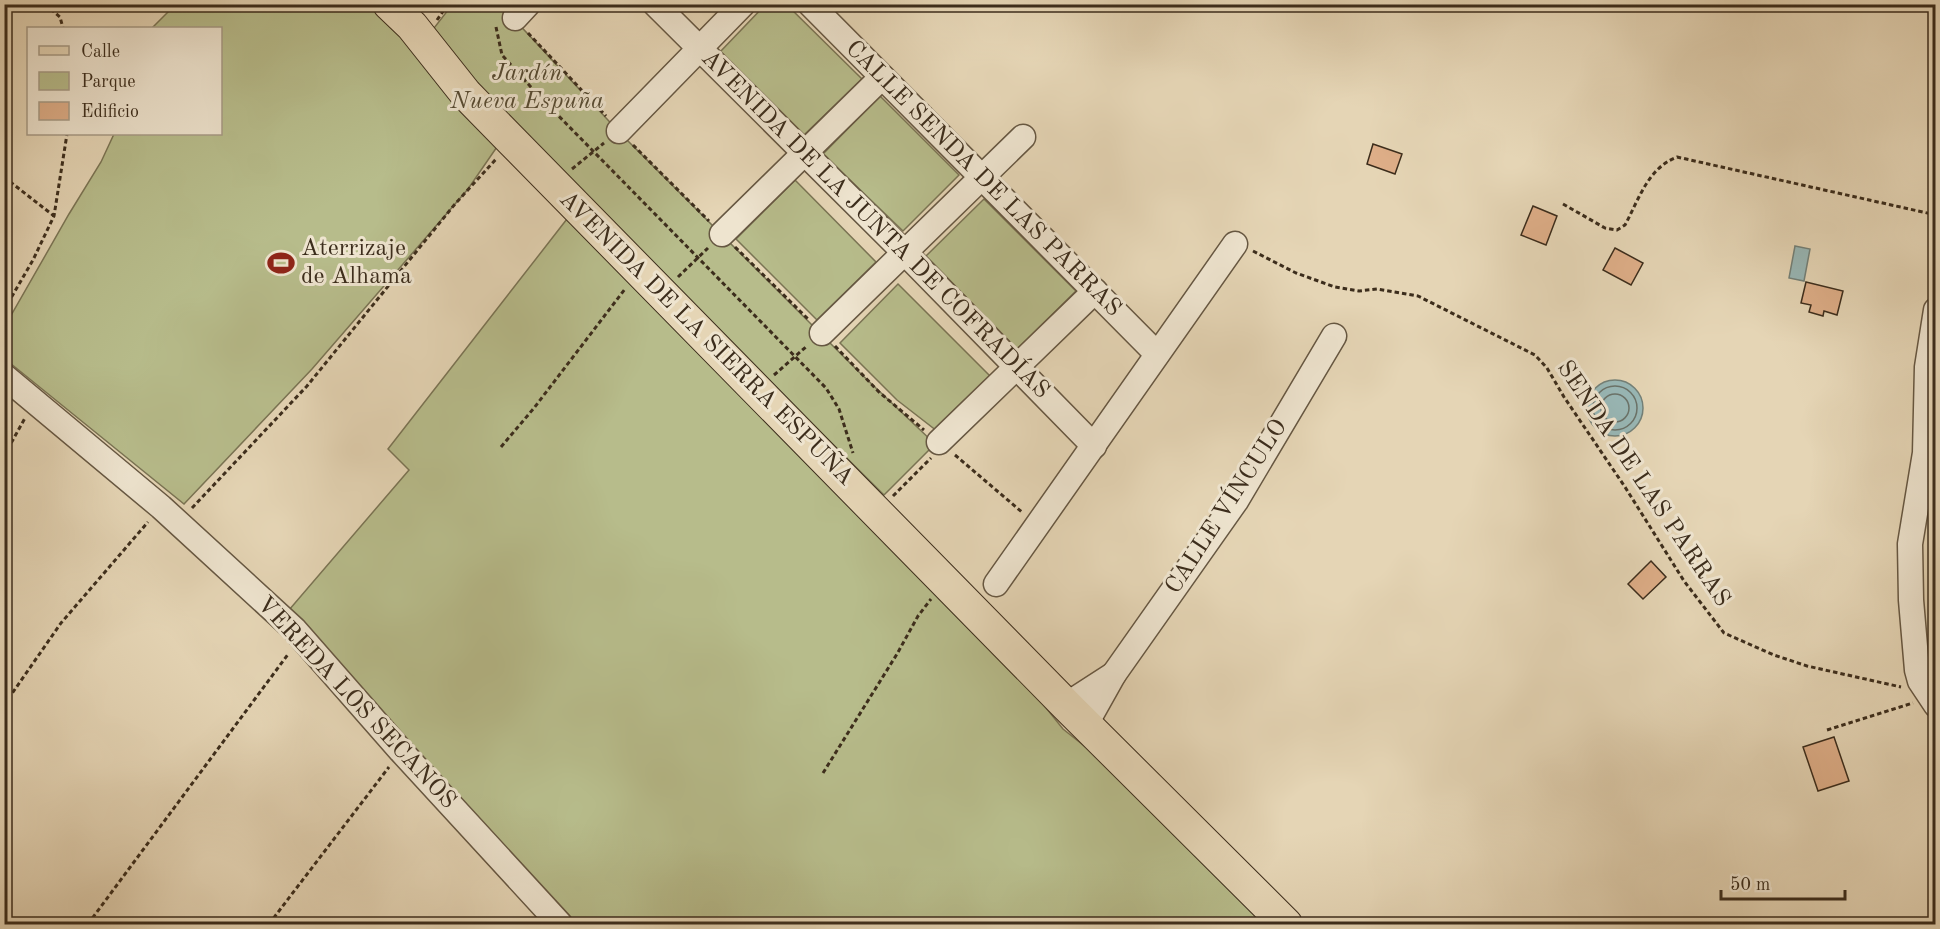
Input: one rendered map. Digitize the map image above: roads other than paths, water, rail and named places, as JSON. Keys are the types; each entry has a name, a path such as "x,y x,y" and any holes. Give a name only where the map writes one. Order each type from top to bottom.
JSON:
{"main road":[{"name":"AVENIDA DE LA SIERRA ESPUÑA","path":"389,4 415,19 466,94 945,580 1007,646 1054,710 1071,727 1081,729 1076,715"},
{"path":"1076,715 1286,924"}],"street":[{"name":"AVENIDA DE LA JUNTA DE COFRADÍAS","path":"655,4 905,253 1094,446"},
{"path":"619,131 743,4"},
{"name":"CALLE SENDA DE LAS PARRAS","path":"810,4 1157,354"},
{"path":"722,234 882,77"},
{"path":"822,333 1023,137"},
{"path":"996,584 1235,244"},
{"path":"941,444 1095,291"},
{"path":"1932,700 1917,670 1911,600 1910,544 1925,453 1928,367 1935,310"},
{"name":"CALLE VÍNCULO","path":"1076,715 1114,674 1236,501 1334,336"},
{"name":"VEREDA LOS SECANOS","path":"4,376 169,515 301,637 401,751 560,924"}],"water":[{"path":"1795,246 1810,249 1804,281 1789,278"},
{"path":"1615,380 1626,382 1635,388 1641,397 1643,408 1641,419 1635,428 1626,434 1615,436 1604,434 1595,428 1589,419 1587,408 1589,397 1595,388 1604,382"}],"place":[{"name":"Aterrizaje de Alhama","path":"281,263"}],"park label":[{"name":"Jardín Nueva Espuña","path":"527,88"}]}
